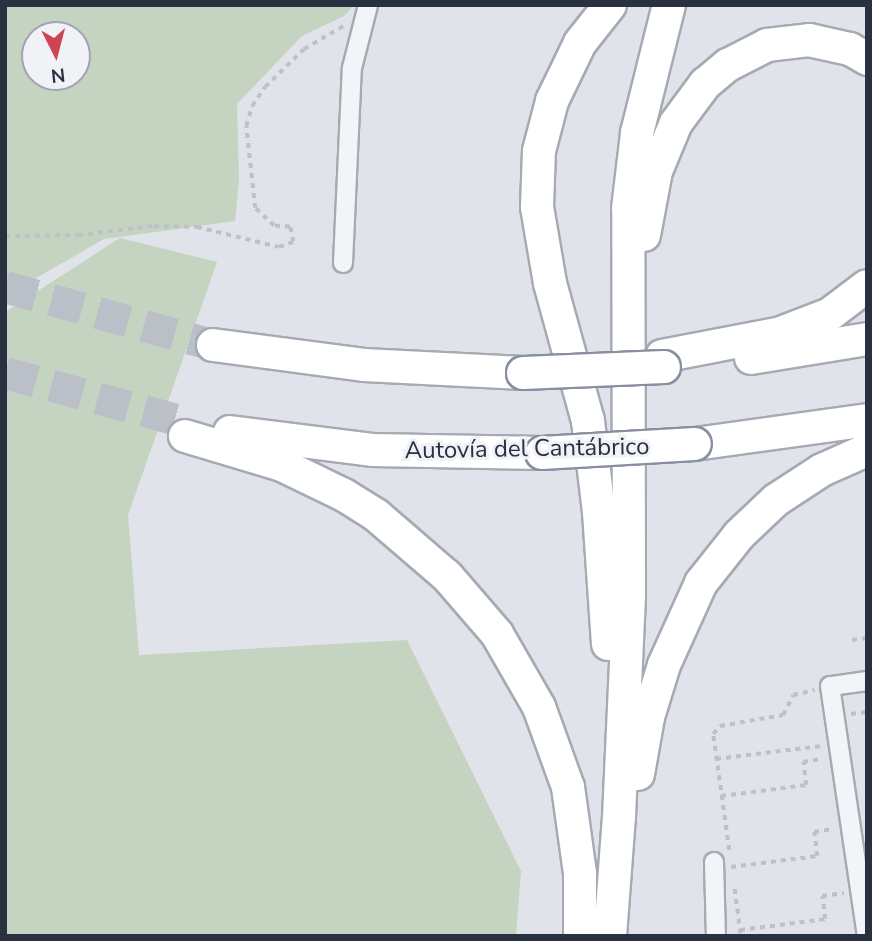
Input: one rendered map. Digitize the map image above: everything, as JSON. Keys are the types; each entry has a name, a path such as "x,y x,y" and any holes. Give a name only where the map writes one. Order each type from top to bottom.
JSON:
{"highway":[{"path":"592,936 613,592 613,310 619,166 627,107 651,5"},
{"path":"610,936 619,817 629,583 630,348 627,282 631,173 643,105 669,5"},
{"path":"604,11 565,69 544,124 539,151 537,207 550,283 588,421 599,512 608,644"},
{"path":"630,348 644,232 656,171 676,123 697,93 728,65 747,54 787,41 830,43 867,59"},
{"path":"663,361 781,333 830,313 867,286"},
{"path":"213,345 364,365 523,373 796,352 867,339"},
{"name":"Autovía del Cantábrico","path":"580,936 580,873 568,787 540,707 497,634 447,576 376,515 344,495 282,465 186,430 359,449 440,453 542,453 695,444 867,420"},
{"path":"619,936 648,718 664,665 691,601 725,551 776,500 822,470 867,450"}],"street":[{"path":"343,263 352,68 367,10"},
{"path":"867,681 830,686 867,936"},
{"path":"716,936 723,864"}],"path":[{"path":"5,236 78,235 154,226 197,228 279,247 293,242 290,227 274,226 255,208 246,126 252,106 265,87 304,48 367,10"},
{"path":"852,640 867,638"},
{"path":"741,936 723,864 721,796 713,734 720,726 783,715 793,695 830,686"},
{"path":"716,759 838,750"},
{"path":"721,796 806,785 803,762 838,750"},
{"path":"723,864 817,856 814,832 850,827"},
{"path":"740,930 825,919 822,896 860,891"}],"green space":[{"path":"5,5 354,5 344,16 302,36 237,104 239,181 235,221 104,239 5,296"},
{"path":"120,238 217,262 128,515 139,655 407,640 521,871 516,936 6,936 5,312"}],"tunnel":[{"path":"5,287 213,345"},
{"path":"5,373 188,423"}]}
